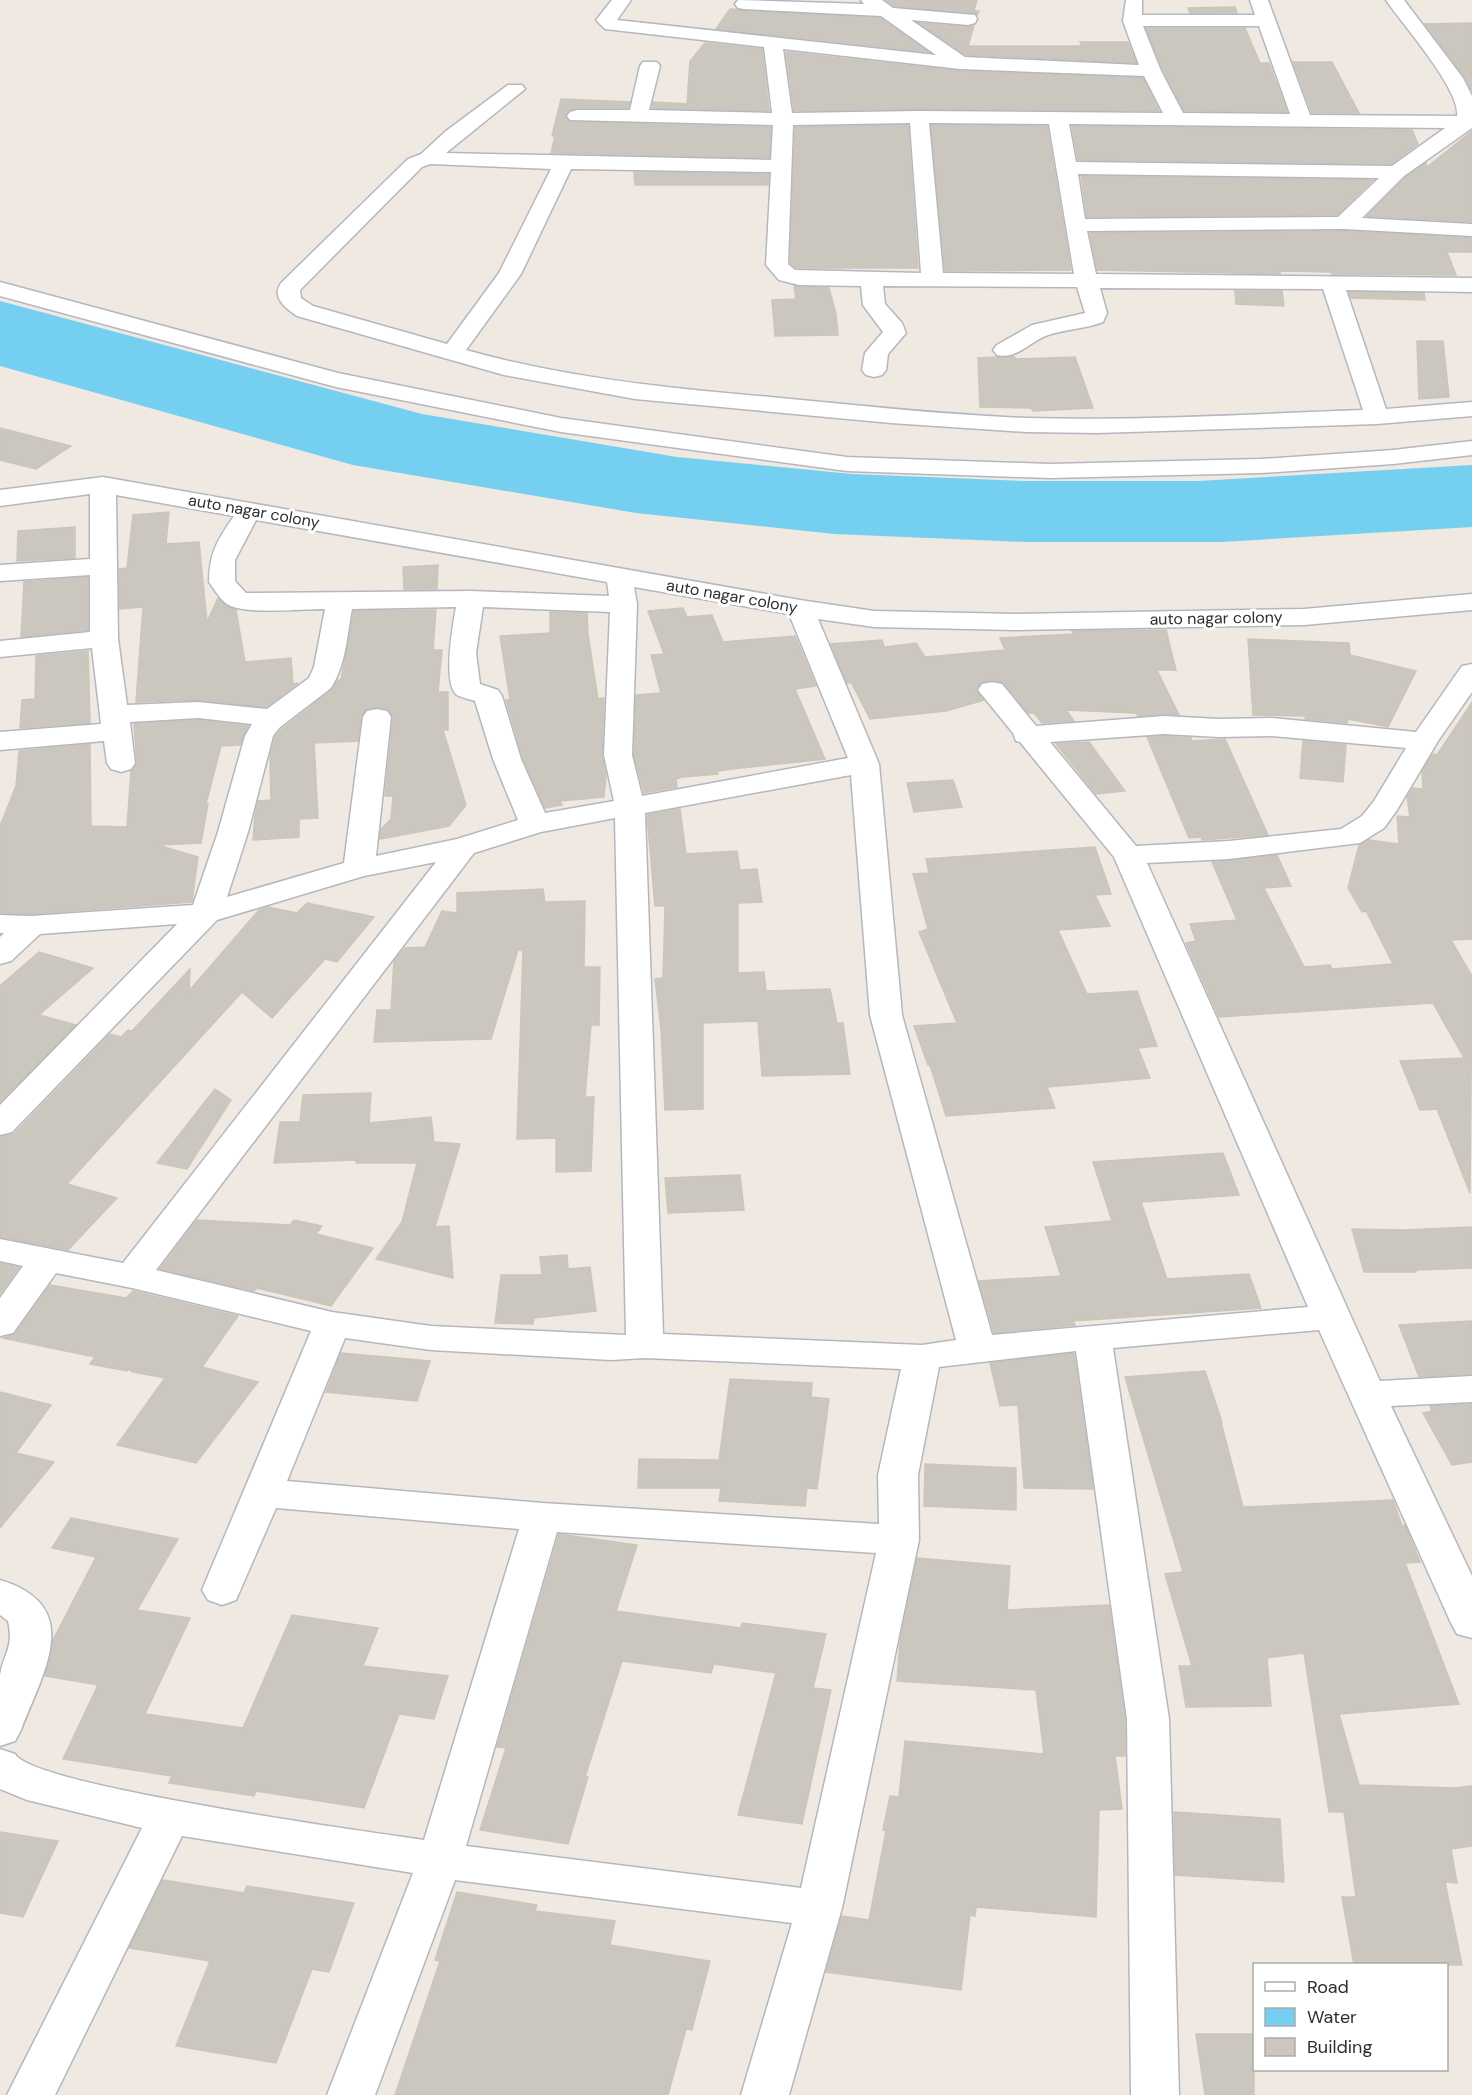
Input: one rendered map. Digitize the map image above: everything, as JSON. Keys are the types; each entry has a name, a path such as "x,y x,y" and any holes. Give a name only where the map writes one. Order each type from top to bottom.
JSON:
{"street":[{"path":"622,0 605,20 612,25 773,45 960,63 1151,71"},
{"path":"1134,0 1132,21 1151,71 1176,120"},
{"path":"1259,0 1264,20 1302,121"},
{"path":"1395,0 1453,78 1468,108 1469,122"},
{"path":"744,3 882,8 968,19"},
{"path":"882,8 960,63"},
{"path":"1132,21 1264,20"},
{"path":"773,45 783,119 777,265 787,275 800,278 933,280 1472,285"},
{"path":"638,116 650,66"},
{"path":"515,89 453,135 428,158 416,163 289,288 288,295 292,303 305,311 504,368 635,392 891,416 1026,425 1097,426 1377,417 1472,409"},
{"path":"577,116 1469,122"},
{"path":"919,117 933,280"},
{"path":"1005,351 1040,330 1085,321 1095,317 1096,313 1085,280 1058,119"},
{"path":"1344,224 1397,172 1469,122"},
{"path":"428,158 564,163 781,166"},
{"path":"452,354 510,274 564,163"},
{"path":"1068,168 1397,172"},
{"path":"1076,225 1344,224 1472,230"},
{"path":"871,279 874,305 894,328 895,333 878,353 874,370"},
{"path":"1332,282 1377,417"},
{"path":"0,289 336,380 561,425 848,464 1049,471 1120,470 1261,466 1393,457 1472,448"},
{"path":"103,485 104,639 121,763"},
{"name":"auto nagar colony","path":"0,498 103,485 250,510 621,589 800,608 874,619 1016,622 1304,616 1472,602"},
{"path":"250,510 233,536 222,560 222,582 237,599 253,602 340,599 471,599 621,589 618,755 630,806 645,1346"},
{"path":"0,573 103,566"},
{"path":"0,1125 206,913 233,832 259,736 268,722 321,682 328,667 340,599"},
{"path":"471,599 462,653 467,689 488,696 507,759 535,824"},
{"path":"800,608 865,764 886,1015 977,1349"},
{"path":"0,649 104,639"},
{"path":"1128,855 1230,850 1349,837 1373,822 1387,804 1424,741 1472,672"},
{"path":"992,690 1026,735 1128,855 1331,1317 1472,1623"},
{"path":"0,769 5,740 198,710 273,718"},
{"path":"360,868 376,717"},
{"path":"1026,735 1164,725 1272,727 1424,741"},
{"path":"0,924 31,925 206,913 360,868 463,848 535,824 865,764"},
{"path":"132,1276 463,848"},
{"path":"0,954 31,925"},
{"path":"0,1250 132,1276 332,1324 431,1338 611,1348 645,1346 922,1357 1093,1336 1331,1317"},
{"path":"0,1323 46,1260"},
{"path":"222,1590 332,1324"},
{"path":"1093,1336 1148,1719 1155,2095"},
{"path":"765,2095 819,1908 899,1540 898,1475 922,1357"},
{"path":"1367,1394 1472,1389"},
{"path":"262,1493 542,1517 899,1540"},
{"path":"351,2095 440,1860 542,1517"},
{"path":"0,1595 27,1613 32,1635 29,1654 0,1730"},
{"path":"0,1766 2,1770 27,1783 169,1818 32,2095"},
{"path":"160,1816 440,1860 819,1908"}],"water":[{"path":"0,301 422,414 677,457 852,474 1023,481 1198,481 1472,465 1472,527 1221,542 1027,542 834,534 636,513 353,465 0,366"}],"building":[{"path":"886,0 977,0 974,11 979,11 977,15 894,6"},
{"path":"1235,7 1237,13 1190,13 1188,8"},
{"path":"730,9 880,18 928,52 716,29"},
{"path":"919,23 974,26 968,46 1082,46 1080,42 1128,42 1136,63 966,55"},
{"path":"1472,23 1472,91 1465,77 1425,24"},
{"path":"1146,28 1245,28 1260,63 1269,63 1287,112 1184,111 1163,70"},
{"path":"705,43 762,49 769,111 652,108 653,102 687,104 690,61"},
{"path":"786,52 960,71 1143,78 1159,111 919,109 794,111"},
{"path":"1293,62 1332,62 1359,113 1312,113"},
{"path":"561,99 630,102 628,108 569,110 565,116 570,122 771,127 769,158 551,153 555,136 552,136"},
{"path":"908,125 918,268 796,268 790,263 795,127"},
{"path":"931,125 1047,126 1071,270 945,271"},
{"path":"1072,126 1412,130 1418,144 1391,164 1078,160"},
{"path":"1472,131 1472,222 1367,216 1405,178 1426,163 1427,167"},
{"path":"634,172 769,174 768,185 635,185"},
{"path":"1081,176 1373,180 1337,215 1087,217"},
{"path":"1344,231 1472,238 1472,252 1447,252 1456,275 1097,270 1090,233"},
{"path":"794,286 829,288 836,314 838,335 775,336 772,300 796,299"},
{"path":"1235,291 1282,291 1284,306 1236,304"},
{"path":"1349,292 1424,293 1425,300 1351,298"},
{"path":"1417,341 1443,341 1449,397 1419,399"},
{"path":"1014,356 1016,359 1075,357 1093,408 1033,411 1031,408 980,407 978,358"},
{"path":"0,428 71,446 36,469 0,460"},
{"path":"169,512 166,544 199,542 207,622 218,598 226,606 236,610 245,662 291,658 293,684 298,683 266,707 198,700 136,702 143,607 120,609 119,569 127,568 133,515"},
{"path":"75,527 75,558 17,561 18,531"},
{"path":"438,565 437,589 404,589 403,567"},
{"path":"88,577 88,630 21,637 24,582"},
{"path":"683,608 687,617 712,615 723,642 795,636 816,686 795,689 825,759 682,777 676,779 677,787 644,793 634,755 636,695 661,693 651,655 664,654 648,611"},
{"path":"436,610 433,650 442,650 438,692 448,692 448,730 443,730 466,805 449,826 380,839 381,829 391,819 393,796 385,796 393,717 387,709 377,707 367,709 361,716 358,741 314,743 318,818 299,819 299,837 253,840 258,801 271,800 270,757 275,737 332,690 338,680 341,680 354,611"},
{"path":"550,612 587,613 598,699 604,698 602,755 606,775 604,797 560,801 562,805 545,808 523,758 506,700 510,700 500,636 550,633"},
{"path":"1166,630 1176,670 1157,670 1179,715 1138,716 1136,713 1066,710 1074,721 1042,723 1034,713 1028,713 1004,683 992,680 982,682 976,689 984,700 946,711 870,719 851,682 847,683 831,644 882,640 884,647 916,643 925,657 1005,650 1000,638 1073,634 1072,631"},
{"path":"1248,639 1349,643 1350,655 1416,671 1388,727 1348,719 1347,723 1305,719 1306,716 1253,715"},
{"path":"88,651 90,723 20,728 22,700 35,699 36,656"},
{"path":"1472,702 1472,939 1451,940 1472,976 1470,1193 1437,1109 1420,1110 1400,1061 1464,1058 1433,1003 1219,1017 1186,943 1196,941 1190,924 1237,920 1212,862 1277,855 1291,886 1264,888 1304,967 1330,965 1332,969 1393,964 1366,911 1362,912 1348,888 1359,845 1369,840 1399,844 1397,816 1410,817 1407,797 1413,788 1423,789 1422,772 1433,754 1437,755"},
{"path":"198,720 248,726 240,745 221,746 206,804 208,804 201,843 158,845 198,857 192,902 31,914 0,913 0,826 16,786 19,751 90,744 91,826 127,827 131,771 137,763 134,724"},
{"path":"1147,737 1191,738 1192,741 1225,739 1268,835 1202,840 1201,837 1189,838"},
{"path":"1303,741 1346,745 1343,782 1300,778"},
{"path":"1089,742 1125,791 1096,794 1056,744"},
{"path":"953,780 962,807 914,812 907,783"},
{"path":"680,809 686,854 737,851 740,870 757,869 762,902 738,903 738,973 764,972 766,991 830,989 837,1023 843,1023 850,1074 762,1076 758,1021 703,1023 703,1109 665,1110 661,1029 655,979 663,978 665,906 655,906 647,815"},
{"path":"1095,847 1111,894 1095,895 1110,926 1058,930 1087,994 1137,991 1157,1046 1138,1048 1150,1078 1047,1087 1055,1108 946,1116 930,1065 928,1065 914,1026 957,1023 919,932 928,929 913,874 929,873 926,859"},
{"path":"543,889 545,902 585,901 584,967 600,967 599,1025 591,1025 585,1097 594,1097 591,1171 556,1172 556,1138 517,1139 523,951 518,950 491,1039 374,1042 377,1010 391,1010 394,961 405,948 425,947 442,911 457,913 457,893"},
{"path":"307,903 374,917 337,962 325,959 272,1018 242,992 67,1184 117,1198 68,1250 0,1237 0,1137 14,1134 110,1034 121,1037 128,1030 132,1031 190,969 189,991 259,910 268,907 297,913"},
{"path":"39,952 93,968 39,1015 76,1025 0,1102 0,986"},
{"path":"215,1089 231,1100 187,1169 157,1163"},
{"path":"371,1093 369,1123 431,1117 434,1142 460,1144 435,1227 449,1226 453,1278 376,1259 402,1222 417,1163 356,1163 356,1160 274,1163 280,1122 300,1122 303,1095"},
{"path":"1223,1153 1239,1195 1141,1202 1167,1279 1249,1274 1261,1308 1073,1321 1075,1325 994,1333 979,1281 1061,1276 1045,1227 1112,1221 1093,1162"},
{"path":"740,1175 744,1210 668,1213 665,1178"},
{"path":"197,1220 290,1225 294,1220 322,1226 316,1234 373,1248 331,1306 257,1288 254,1291 160,1269"},
{"path":"1472,1227 1472,1268 1416,1270 1416,1272 1364,1272 1352,1229 1404,1230"},
{"path":"567,1255 568,1269 590,1267 596,1311 534,1318 533,1324 495,1323 501,1275 542,1275 540,1257"},
{"path":"0,1263 19,1267 0,1294"},
{"path":"50,1285 126,1298 133,1291 238,1316 202,1367 258,1382 196,1463 117,1445 165,1378 128,1369 127,1371 90,1364 95,1357 3,1338 15,1334"},
{"path":"1472,1321 1472,1374 1419,1377 1399,1325"},
{"path":"341,1353 430,1361 417,1401 326,1392"},
{"path":"1074,1353 1093,1489 1024,1488 1018,1405 1000,1406 990,1363"},
{"path":"1205,1371 1222,1422 1243,1507 1393,1500 1402,1526 1405,1525 1420,1562 1405,1563 1459,1704 1339,1714 1359,1785 1455,1788 1472,1786 1472,1846 1451,1849 1457,1883 1445,1882 1462,1965 1354,1963 1342,1897 1356,1897 1344,1812 1329,1812 1304,1653 1267,1658 1271,1706 1186,1707 1179,1666 1192,1666 1165,1574 1183,1572 1125,1377"},
{"path":"730,1379 812,1383 811,1397 829,1399 817,1489 807,1488 805,1506 719,1501 721,1488 638,1488 639,1459 719,1460"},
{"path":"0,1392 51,1405 16,1453 54,1462 0,1528"},
{"path":"1472,1404 1472,1462 1452,1465 1423,1413 1432,1411 1430,1406"},
{"path":"925,1464 1016,1468 1016,1510 924,1506"},
{"path":"71,1518 178,1539 137,1610 190,1618 145,1714 243,1728 292,1615 378,1628 363,1666 448,1676 434,1719 399,1714 364,1808 256,1791 254,1796 169,1783 172,1776 63,1759 98,1685 45,1676 53,1640 96,1557 52,1548"},
{"path":"559,1534 637,1545 616,1611 741,1628 742,1623 826,1634 813,1688 831,1690 802,1824 738,1815 776,1673 714,1664 711,1673 622,1661 585,1777 588,1777 568,1844 480,1830 506,1748 497,1747"},
{"path":"917,1558 1010,1566 1007,1610 1109,1605 1125,1719 1125,1756 1115,1756 1122,1809 1099,1810 1096,1917 976,1907 975,1916 970,1915 961,1990 826,1972 842,1916 869,1920 886,1831 883,1830 890,1796 899,1797 905,1741 1044,1754 1036,1690 897,1681 900,1641"},
{"path":"1174,1812 1280,1819 1284,1882 1175,1875"},
{"path":"0,1832 58,1841 23,1917 0,1913"},
{"path":"163,1880 244,1893 247,1886 354,1903 329,1972 312,1969 276,2063 176,2046 210,1961 129,1948"},
{"path":"457,1892 537,1905 535,1911 615,1921 610,1945 710,1961 692,2030 686,2029 668,2095 395,2095 440,1961 435,1960"},
{"path":"1196,2034 1253,2034 1254,2095 1205,2095"}]}
